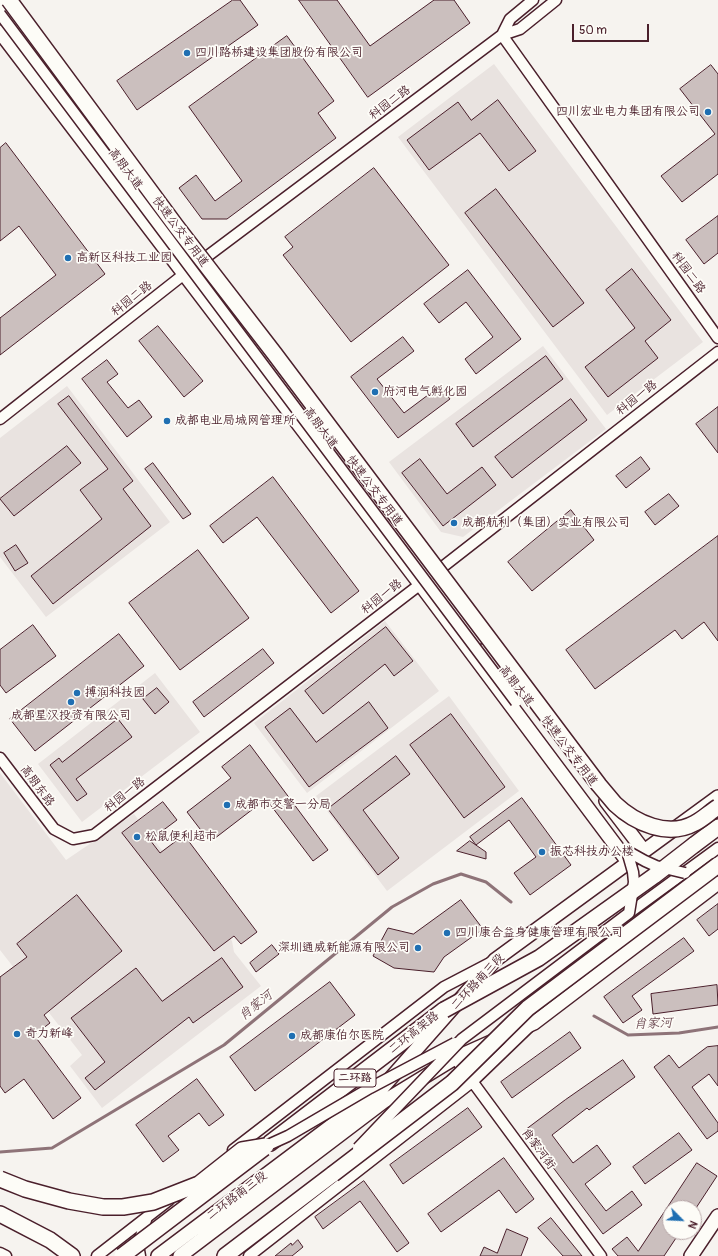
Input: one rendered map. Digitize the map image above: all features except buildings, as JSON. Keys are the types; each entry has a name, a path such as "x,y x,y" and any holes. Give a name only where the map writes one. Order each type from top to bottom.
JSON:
{"highway":[{"path":"9,0 176,226 274,352 603,790 616,804 634,818 664,829 680,828 694,824 718,807"},
{"path":"14,0 25,21"},
{"name":"二环高架路","path":"122,1256 444,1010 539,958 654,876 718,827"},
{"path":"226,1256 452,1083 528,1008 718,865"},
{"path":"0,1179 25,1189 69,1201 103,1207 123,1207 153,1202 199,1184 242,1150 266,1146"},
{"path":"0,1214 50,1240 72,1256"},
{"path":"239,1256 254,1244 275,1219"}],"main road":[{"name":"高朋大道","path":"0,2 431,576 644,850"},
{"name":"高朋大道","path":"0,32 627,856"},
{"name":"二环路南三段","path":"158,1256 383,1088 495,960 627,856 644,850 718,797"},
{"name":"二环路南三段","path":"180,1256 383,1102 454,1058 534,1023 718,883"},
{"path":"691,1256 718,1216"},
{"path":"151,1256 204,1221"},
{"path":"197,1256 213,1231"}],"street":[{"path":"502,35 510,19 533,0"},
{"path":"502,35 520,30 556,0"},
{"name":"快速公交专用道","path":"0,14 627,856"},
{"name":"科园二路","path":"0,419 197,264 502,35 717,335"},
{"name":"科园一路","path":"54,829 72,840 94,835 431,576 718,352"},
{"name":"高朋东路","path":"0,758 54,829"},
{"path":"333,1174 462,1040 629,913 718,848"},
{"path":"627,856 656,866 685,873"},
{"path":"627,856 633,872 634,882 629,913"},
{"path":"96,1256 444,987 495,960"},
{"path":"249,1256 472,1082 534,1023"},
{"path":"266,1146 288,1136 376,1085 462,1040"},
{"name":"肖家河街","path":"454,1058 602,1256"},
{"path":"140,1256 138,1245 147,1217"},
{"path":"0,1253 6,1256"}],"shaded area":[{"path":"494,64 703,342 607,415 398,137"},
{"path":"543,346 606,429 463,537 441,532 389,462"},
{"path":"67,386 170,522 46,617 0,557 0,438"},
{"path":"385,621 439,691 307,793 254,723"},
{"path":"155,673 200,732 82,822 38,764"},
{"path":"449,696 519,791 387,891 316,796"},
{"path":"0,773 66,860 134,814 232,941 234,952 261,986 102,1108 70,1066 82,1055 0,950"}],"waterway":[{"name":"肖家河","path":"0,1152 52,1148 224,1045 392,907 433,884 461,874 486,882 511,902"},
{"name":"肖家河","path":"594,1016 628,1035 679,1033 718,1027"}],"place":[{"name":"四川路桥建设集团股份有限公司","path":"187,53"},
{"name":"四川宏业电力集团有限公司","path":"708,112"},
{"name":"高新区科技工业园","path":"68,258"},
{"name":"府河电气孵化园","path":"375,392"},
{"name":"成都电业局城网管理所","path":"167,421"},
{"name":"成都航利（集团）实业有限公司","path":"454,523"},
{"name":"搏润科技园","path":"77,693"},
{"name":"成都星汉投资有限公司","path":"71,702"},
{"name":"成都市交警一分局","path":"227,805"},
{"name":"松鼠便利超市","path":"137,837"},
{"name":"振芯科技办公楼","path":"542,852"},
{"name":"四川康合益身健康管理有限公司","path":"447,933"},
{"name":"深圳通威新能源有限公司","path":"418,948"},
{"name":"奇力新峰","path":"17,1034"},
{"name":"成都康伯尔医院","path":"292,1036"}]}
